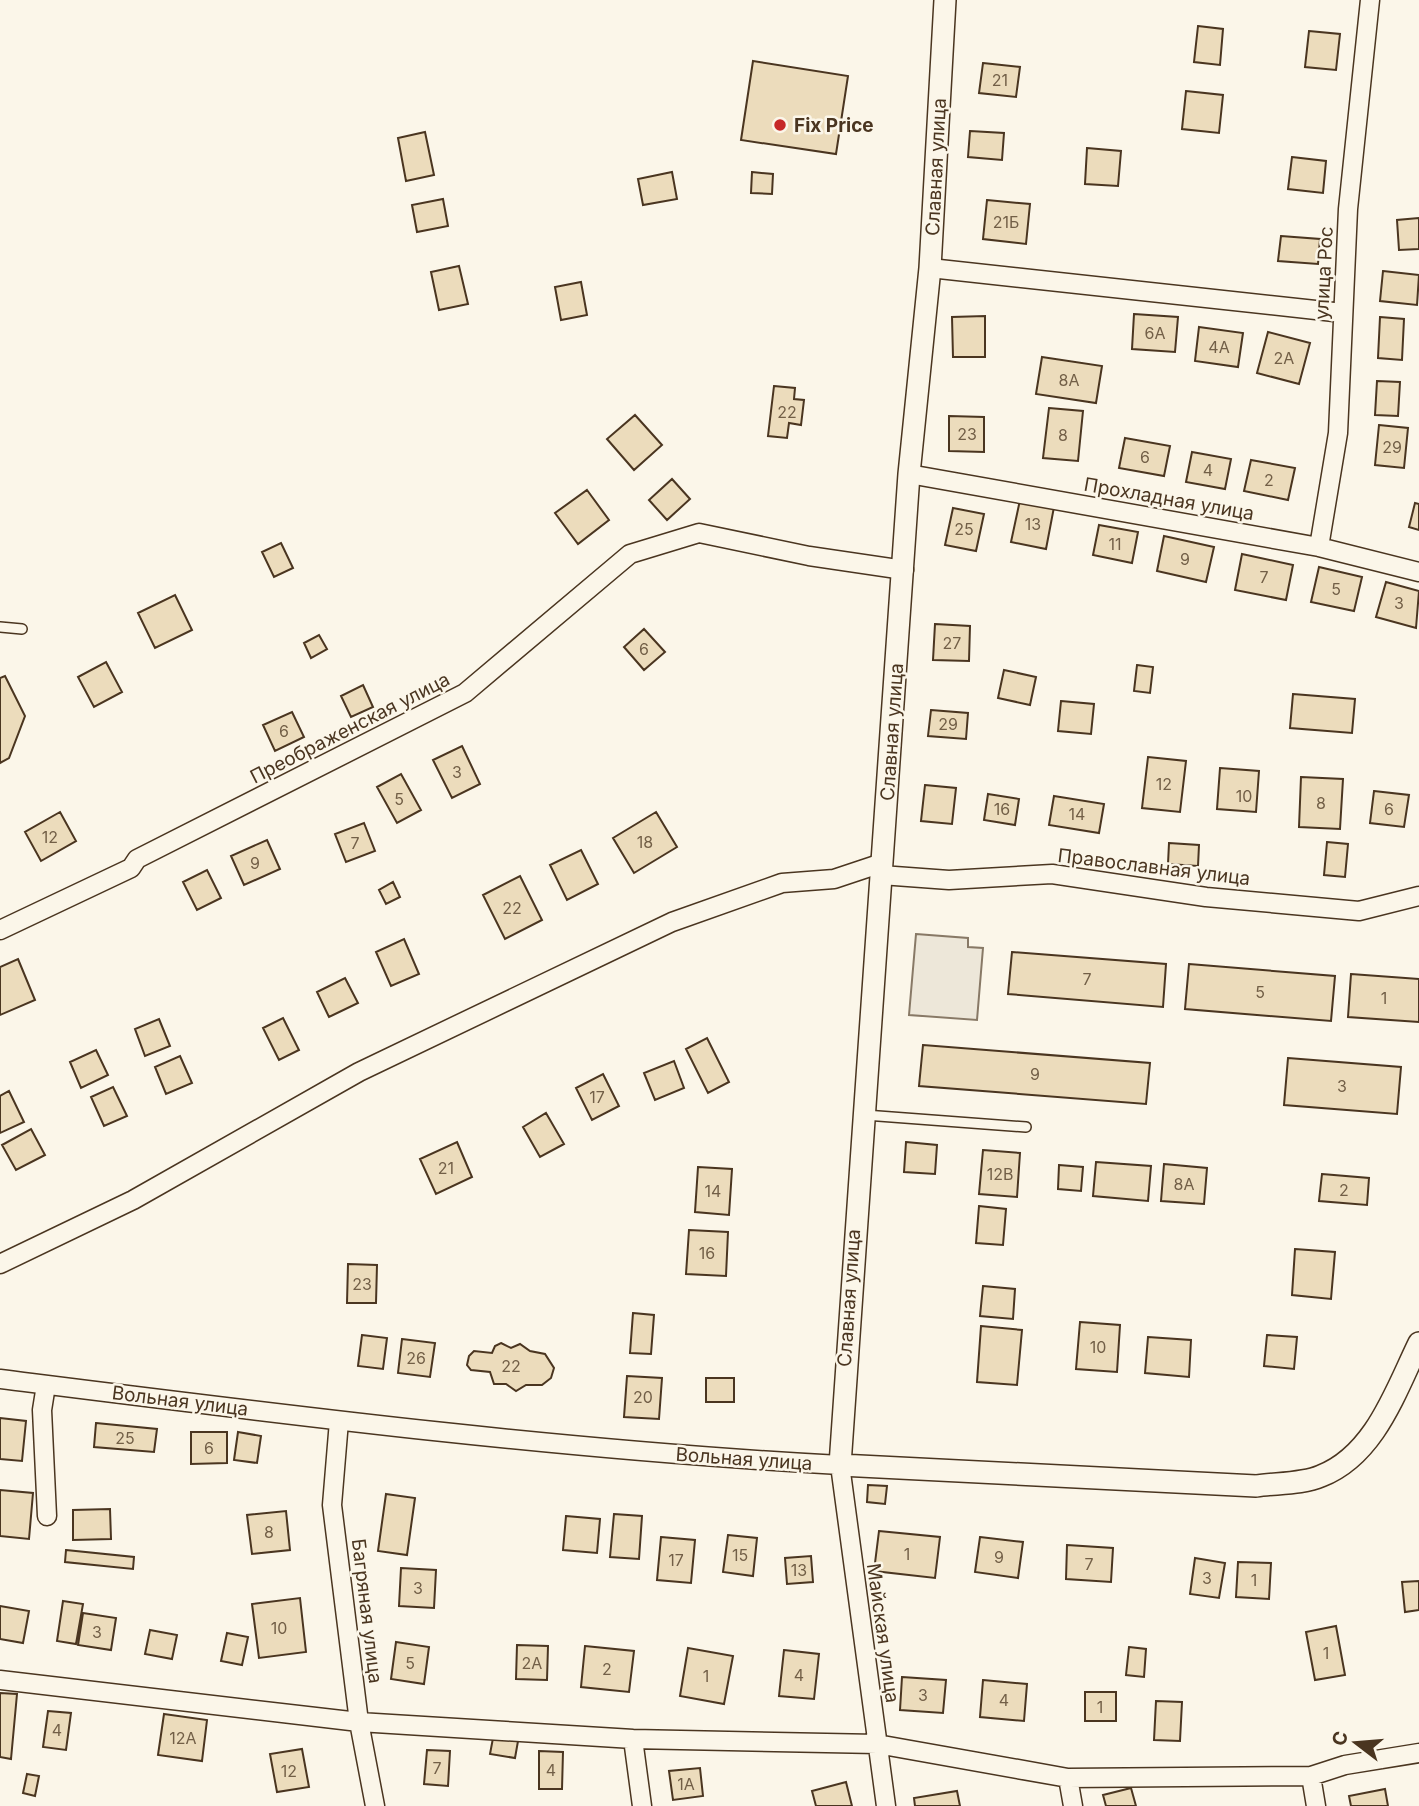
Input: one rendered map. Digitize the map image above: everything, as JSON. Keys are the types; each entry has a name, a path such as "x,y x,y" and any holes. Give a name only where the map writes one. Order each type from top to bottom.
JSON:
{"street":[{"name":"Славная улица","path":"840,1465 909,474 930,268 945,0"},
{"name":"улица Рос","path":"1319,547 1338,433 1348,209 1370,0"},
{"path":"930,268 1343,313"},
{"name":"Прохладная улица","path":"909,474 1319,547 1419,572"},
{"name":"Преображенская улица","path":"0,930 131,869 137,859 465,693 629,554 699,533 808,556 904,569"},
{"path":"0,1264 133,1200 359,1072 672,922 782,883 834,879 882,869"},
{"name":"Православная улица","path":"882,869 949,880 1052,874 1206,897 1359,911 1419,896"},
{"name":"Вольная улица","path":"0,1379 339,1421 688,1457 1256,1486 1321,1476 1358,1453 1380,1422 1419,1343"},
{"path":"46,1385 42,1410 47,1516"},
{"name":"Багряная улица","path":"339,1421 332,1505 359,1722 375,1806"},
{"name":"Майская улица","path":"840,1465 886,1806"},
{"path":"0,1680 359,1722 633,1739 877,1744 1069,1778 1311,1776 1345,1765 1419,1752"},
{"path":"633,1739 642,1806"},
{"path":"1311,1776 1315,1806"},
{"path":"1069,1778 1073,1806"}],"lane":[{"path":"0,627 22,629"},
{"path":"863,1114 1026,1127"}],"shaded area":[{"path":"916,934 968,938 968,947 983,948 977,1020 909,1015"}],"building":[{"path":"1198,26 1223,29 1220,65 1194,62"},
{"path":"1309,31 1340,34 1336,70 1305,67"},
{"path":"753,61 848,76 836,154 741,140"},
{"path":"983,63 1020,67 1016,97 979,93"},
{"path":"1186,91 1223,95 1219,133 1182,129"},
{"path":"970,131 1004,133 1002,160 968,157"},
{"path":"425,132 434,175 406,181 398,138"},
{"path":"1087,148 1121,151 1118,186 1085,184"},
{"path":"1292,157 1326,161 1323,193 1288,189"},
{"path":"672,172 677,199 643,205 638,179"},
{"path":"752,172 773,174 772,194 751,193"},
{"path":"443,199 448,226 417,232 412,205"},
{"path":"987,200 1030,204 1026,244 983,239"},
{"path":"1419,218 1419,249 1399,250 1397,220"},
{"path":"1281,236 1320,239 1318,264 1278,261"},
{"path":"459,266 468,304 439,310 431,272"},
{"path":"1383,271 1419,275 1417,305 1380,301"},
{"path":"581,282 587,315 561,320 555,287"},
{"path":"1134,314 1178,317 1175,352 1132,349"},
{"path":"985,316 985,357 953,357 952,317"},
{"path":"1380,317 1404,319 1402,360 1378,358"},
{"path":"1199,327 1243,333 1238,367 1195,361"},
{"path":"1268,332 1310,343 1299,384 1257,373"},
{"path":"1042,357 1102,366 1096,403 1036,394"},
{"path":"1377,381 1400,382 1398,416 1375,415"},
{"path":"774,386 795,388 794,399 804,400 801,425 789,423 787,438 768,436"},
{"path":"1049,408 1083,411 1078,461 1043,458"},
{"path":"635,415 662,445 634,470 607,439"},
{"path":"949,416 984,417 984,452 949,451"},
{"path":"1379,425 1408,428 1404,468 1375,465"},
{"path":"1125,438 1170,446 1164,476 1119,468"},
{"path":"1192,452 1231,459 1225,489 1186,482"},
{"path":"1251,460 1295,468 1288,500 1244,491"},
{"path":"672,479 690,499 667,520 649,500"},
{"path":"587,490 609,520 578,544 555,513"},
{"path":"1020,500 1054,507 1046,549 1011,542"},
{"path":"1415,503 1419,504 1419,530 1409,527"},
{"path":"953,508 984,514 976,551 945,545"},
{"path":"1099,525 1138,532 1132,563 1093,555"},
{"path":"1164,536 1214,547 1206,582 1157,571"},
{"path":"281,543 293,568 274,577 262,552"},
{"path":"1242,554 1293,565 1286,600 1235,590"},
{"path":"1319,567 1362,577 1354,611 1311,602"},
{"path":"1386,582 1419,591 1416,628 1376,617"},
{"path":"175,595 192,630 155,648 138,613"},
{"path":"935,624 970,626 969,661 933,660"},
{"path":"644,629 665,652 644,670 624,647"},
{"path":"319,635 327,649 311,658 304,643"},
{"path":"106,662 122,692 94,707 78,677"},
{"path":"1137,665 1153,667 1150,693 1134,691"},
{"path":"1004,670 1036,677 1030,705 998,698"},
{"path":"5,676 25,716 9,758 0,763 0,678"},
{"path":"363,685 373,707 351,717 341,696"},
{"path":"1293,694 1355,699 1352,733 1290,728"},
{"path":"1061,701 1094,704 1091,734 1058,731"},
{"path":"931,710 968,713 966,739 928,736"},
{"path":"292,712 304,737 275,751 263,725"},
{"path":"462,746 480,784 452,798 433,760"},
{"path":"1148,757 1186,761 1180,812 1142,808"},
{"path":"1220,768 1259,771 1256,812 1217,809"},
{"path":"401,774 421,810 397,823 377,787"},
{"path":"1301,777 1343,779 1340,829 1299,827"},
{"path":"925,785 956,788 952,824 921,821"},
{"path":"1374,791 1409,795 1404,827 1370,823"},
{"path":"988,794 1019,799 1015,825 984,820"},
{"path":"1054,796 1104,804 1099,833 1049,825"},
{"path":"60,812 76,841 41,861 25,832"},
{"path":"656,812 677,847 634,873 613,838"},
{"path":"364,823 375,851 346,862 335,834"},
{"path":"267,840 280,869 244,885 231,856"},
{"path":"1327,842 1348,844 1345,877 1324,875"},
{"path":"1169,843 1199,845 1198,866 1168,864"},
{"path":"581,850 598,884 567,900 550,865"},
{"path":"207,870 221,898 197,910 183,882"},
{"path":"520,876 542,920 505,939 483,895"},
{"path":"393,882 400,897 386,904 379,890"},
{"path":"404,939 419,974 391,986 376,952"},
{"path":"1012,952 1166,964 1163,1007 1008,994"},
{"path":"18,959 35,1000 0,1015 0,967"},
{"path":"1189,964 1335,976 1331,1021 1185,1009"},
{"path":"1351,974 1419,979 1419,1022 1348,1017"},
{"path":"345,978 358,1003 329,1017 317,992"},
{"path":"283,1018 299,1050 279,1060 263,1028"},
{"path":"159,1019 170,1046 145,1056 135,1029"},
{"path":"707,1038 729,1082 708,1093 686,1049"},
{"path":"923,1045 1150,1063 1146,1104 919,1086"},
{"path":"96,1050 108,1075 81,1088 70,1062"},
{"path":"180,1056 192,1083 166,1094 155,1067"},
{"path":"1288,1058 1401,1067 1397,1114 1284,1105"},
{"path":"674,1061 684,1088 655,1100 644,1073"},
{"path":"603,1074 619,1106 592,1120 576,1088"},
{"path":"113,1087 127,1116 104,1126 91,1097"},
{"path":"9,1091 24,1122 0,1133 0,1096"},
{"path":"546,1113 564,1144 540,1157 523,1127"},
{"path":"31,1129 45,1155 16,1170 2,1145"},
{"path":"457,1142 472,1177 436,1194 420,1159"},
{"path":"906,1142 937,1145 935,1174 904,1172"},
{"path":"983,1150 1020,1153 1017,1197 979,1194"},
{"path":"1096,1162 1151,1166 1148,1201 1093,1196"},
{"path":"1164,1164 1207,1168 1204,1204 1161,1201"},
{"path":"1059,1165 1083,1167 1081,1191 1058,1189"},
{"path":"698,1167 732,1169 729,1215 695,1212"},
{"path":"1322,1174 1369,1178 1367,1205 1319,1201"},
{"path":"979,1206 1006,1209 1003,1245 976,1243"},
{"path":"689,1230 728,1232 726,1276 686,1274"},
{"path":"1295,1249 1335,1252 1331,1299 1292,1295"},
{"path":"348,1264 377,1265 376,1303 347,1303"},
{"path":"983,1286 1015,1289 1013,1319 980,1316"},
{"path":"633,1313 654,1315 651,1354 630,1353"},
{"path":"1080,1322 1120,1325 1117,1372 1076,1369"},
{"path":"981,1326 1022,1330 1017,1385 977,1382"},
{"path":"362,1335 387,1338 383,1369 358,1366"},
{"path":"1267,1335 1297,1337 1294,1369 1264,1366"},
{"path":"1148,1337 1191,1340 1189,1377 1145,1373"},
{"path":"402,1339 435,1343 430,1377 398,1373"},
{"path":"501,1343 511,1348 520,1344 530,1351 545,1354 554,1368 551,1378 542,1385 526,1385 516,1391 506,1384 494,1384 490,1372 471,1370 467,1365 469,1356 474,1351 492,1353 495,1346"},
{"path":"627,1376 662,1378 659,1419 624,1417"},
{"path":"706,1378 734,1378 734,1402 706,1402"},
{"path":"0,1418 26,1421 22,1461 0,1459"},
{"path":"96,1423 157,1429 154,1452 94,1447"},
{"path":"191,1432 227,1432 227,1463 191,1464"},
{"path":"238,1432 261,1436 257,1463 234,1460"},
{"path":"868,1485 887,1486 885,1504 867,1502"},
{"path":"0,1490 33,1493 29,1539 0,1536"},
{"path":"386,1494 415,1498 407,1555 378,1551"},
{"path":"110,1509 111,1539 73,1540 73,1510"},
{"path":"286,1511 290,1550 252,1554 247,1515"},
{"path":"614,1514 642,1516 639,1559 610,1557"},
{"path":"566,1516 600,1519 597,1553 563,1550"},
{"path":"879,1531 940,1537 935,1578 874,1571"},
{"path":"728,1535 757,1538 753,1576 723,1572"},
{"path":"661,1537 695,1540 691,1583 657,1580"},
{"path":"980,1537 1023,1542 1018,1578 975,1572"},
{"path":"1067,1545 1113,1548 1111,1582 1066,1579"},
{"path":"66,1550 134,1557 133,1569 65,1562"},
{"path":"811,1556 813,1582 787,1584 785,1558"},
{"path":"1195,1558 1225,1563 1219,1598 1190,1594"},
{"path":"1238,1562 1271,1563 1269,1599 1236,1597"},
{"path":"401,1568 436,1570 434,1608 399,1606"},
{"path":"1419,1581 1419,1610 1405,1612 1402,1582"},
{"path":"300,1598 306,1652 259,1658 252,1604"},
{"path":"63,1601 83,1604 76,1644 57,1641"},
{"path":"0,1606 29,1611 23,1643 0,1639"},
{"path":"83,1613 116,1618 111,1650 78,1645"},
{"path":"1336,1626 1345,1675 1315,1680 1306,1632"},
{"path":"150,1630 177,1635 172,1659 145,1654"},
{"path":"227,1633 248,1637 242,1665 221,1661"},
{"path":"396,1642 429,1647 424,1684 391,1679"},
{"path":"517,1645 548,1646 547,1680 516,1679"},
{"path":"585,1646 634,1651 629,1692 581,1687"},
{"path":"1129,1647 1146,1649 1144,1677 1126,1675"},
{"path":"688,1648 733,1656 724,1704 680,1696"},
{"path":"784,1650 819,1654 814,1699 779,1696"},
{"path":"902,1677 946,1680 943,1713 900,1710"},
{"path":"983,1680 1027,1684 1024,1721 980,1717"},
{"path":"1085,1692 1116,1692 1116,1721 1085,1721"},
{"path":"0,1693 17,1694 11,1759 0,1757"},
{"path":"1156,1701 1182,1702 1180,1741 1154,1740"},
{"path":"48,1711 71,1713 66,1750 43,1747"},
{"path":"164,1714 207,1720 202,1761 158,1755"},
{"path":"493,1738 518,1741 515,1758 490,1754"},
{"path":"302,1749 309,1787 277,1792 270,1754"},
{"path":"427,1750 450,1751 448,1786 424,1784"},
{"path":"539,1751 563,1752 562,1789 539,1789"},
{"path":"700,1768 703,1796 673,1800 669,1771"},
{"path":"27,1774 39,1776 35,1796 23,1793"},
{"path":"846,1782 852,1806 816,1806 812,1791"},
{"path":"1131,1788 1136,1806 1106,1806 1103,1795"},
{"path":"1385,1789 1388,1806 1351,1806 1349,1796"},
{"path":"957,1791 960,1806 915,1806 914,1798"}],"place":[{"name":"Fix Price","path":"780,125"}]}
